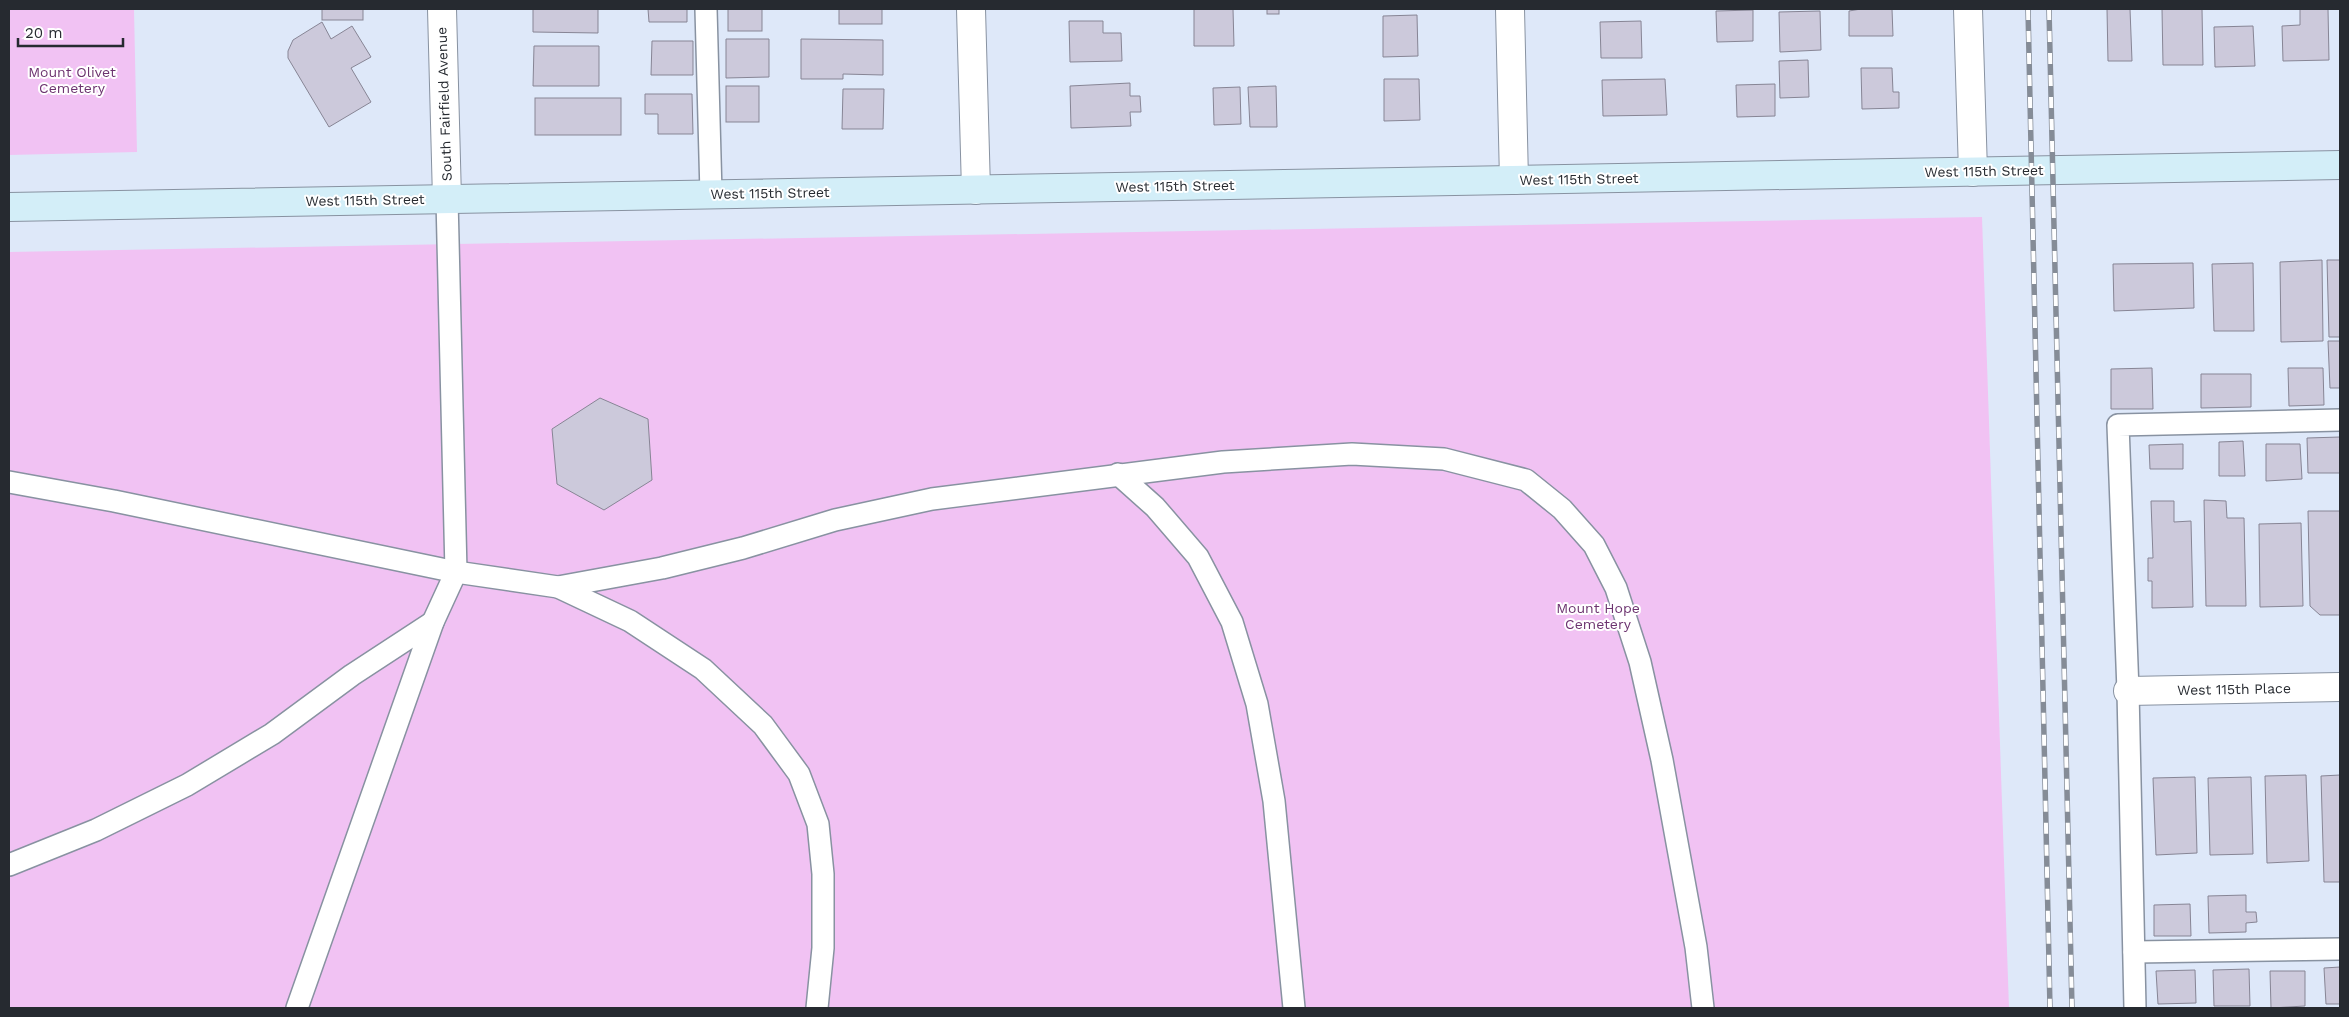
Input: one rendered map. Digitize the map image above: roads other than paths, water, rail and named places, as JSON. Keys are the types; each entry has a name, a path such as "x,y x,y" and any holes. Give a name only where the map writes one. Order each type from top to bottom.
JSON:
{"street":[{"name":"South Fairfield Avenue","path":"442,9 447,199"},
{"path":"971,9 976,190"},
{"path":"1510,9 1514,180"},
{"path":"1968,9 1973,172"},
{"name":"West 115th Street","path":"9,207 2340,165"},
{"name":"West 115th Place","path":"2128,691 2340,687"}],"lane":[{"path":"706,9 711,194"},
{"path":"297,1008 433,622 456,572 447,199"},
{"path":"2135,1008 2128,691 2118,425 2340,420"},
{"path":"558,587 662,568 743,548 835,520 932,499 1223,462 1352,454 1444,459 1526,480 1562,509 1594,545 1616,588 1640,662 1662,760 1691,918 1703,1008"},
{"path":"1118,474 1155,507 1198,557 1232,622 1258,704 1274,801 1294,1008"},
{"path":"9,482 114,501 456,572 558,587 630,621 703,669 763,725 799,774 818,824 823,874 823,948 816,1008"},
{"path":"9,865 96,830 187,785 272,734 352,675 433,622"},
{"path":"2134,952 2340,949"}],"railway":[{"path":"2028,9 2050,1008"},
{"path":"2049,9 2072,1008"}],"park label":[{"name":"Mount Olivet Cemetery","path":"72,80"},
{"name":"Mount Hope Cemetery","path":"1598,616"}]}
